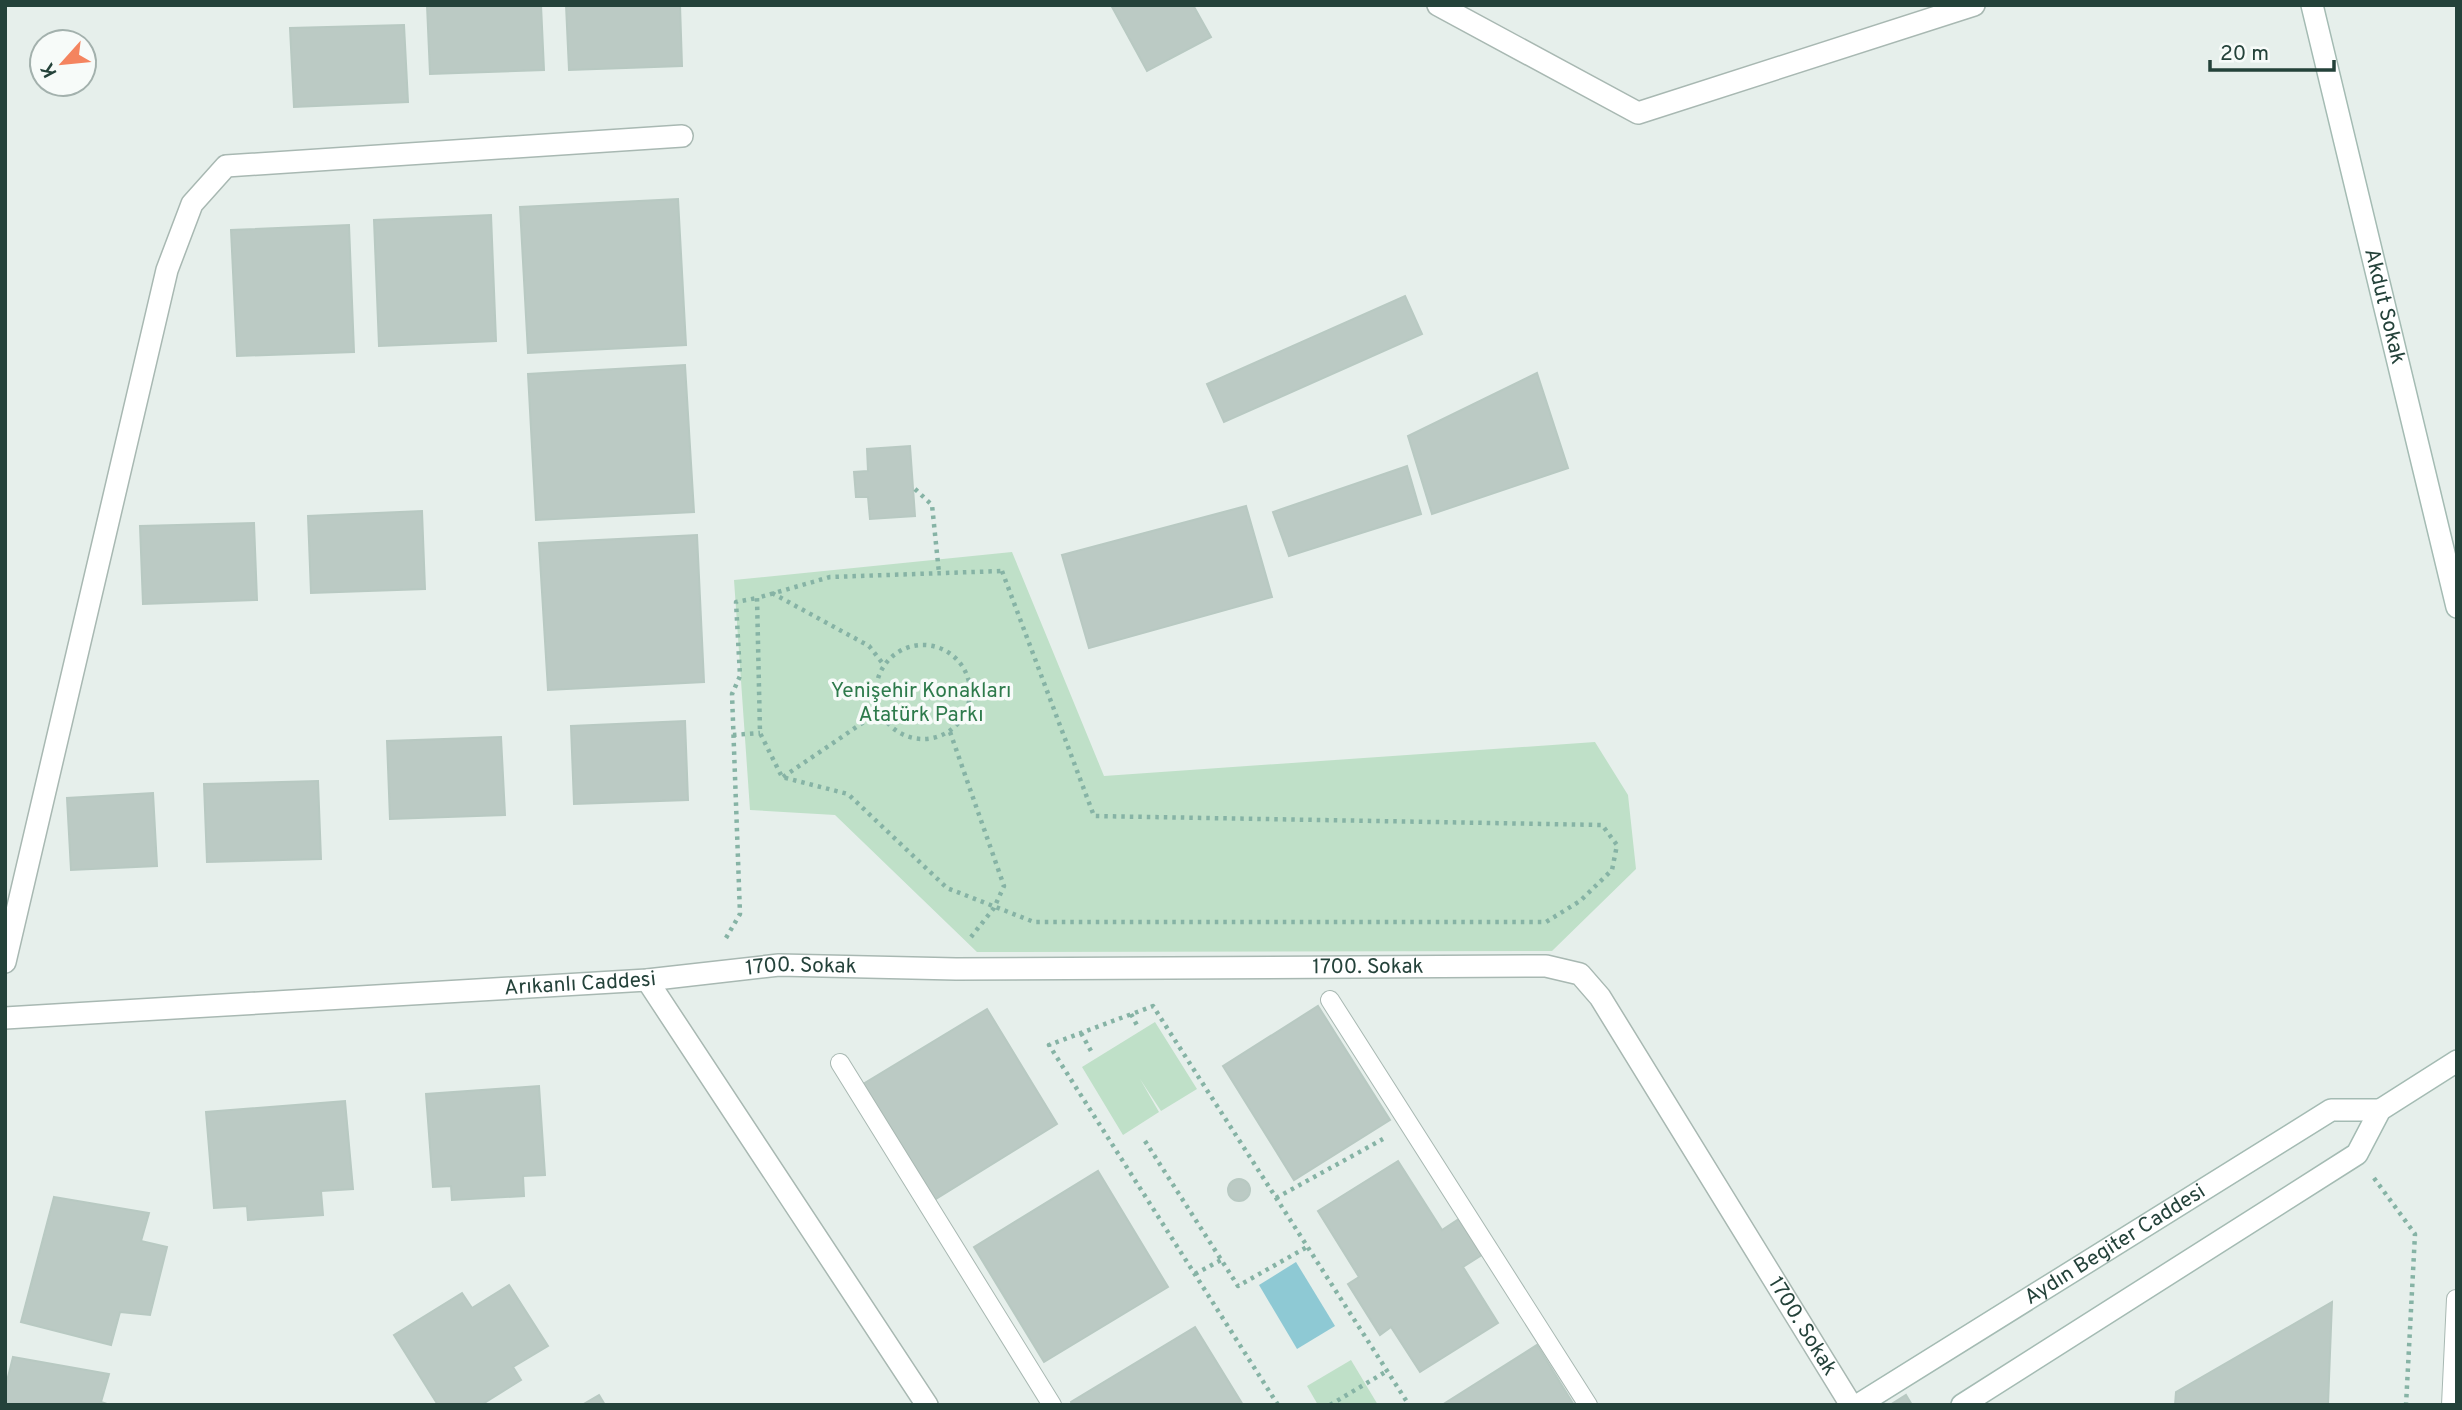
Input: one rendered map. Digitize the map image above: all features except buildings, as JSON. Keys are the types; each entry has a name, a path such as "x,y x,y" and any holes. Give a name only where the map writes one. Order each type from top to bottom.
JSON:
{"street":[{"path":"1438,5 1638,113 1975,5"},
{"name":"Akdut Sokak","path":"2312,5 2457,607"},
{"path":"5,962 167,270 192,204 226,166 682,136"},
{"name":"1700. Sokak","path":"646,980 779,965 956,969 1546,966 1580,974 1600,997 1852,1405"},
{"name":"Arıkanlı Caddesi","path":"5,1018 646,980 927,1405"},
{"path":"1962,1405 2357,1154 2380,1110 2457,1061"},
{"name":"Aydın Begiter Caddesi","path":"1858,1405 2331,1110 2380,1110"}],"lane":[{"path":"1330,1000 1588,1405"},
{"path":"840,1063 1052,1405"},
{"path":"2451,1405 2456,1299"}],"path":[{"path":"915,489 932,505 939,573"},
{"path":"706,972 740,914 732,694 740,676 736,602 830,577 1002,571 1094,816 1602,825 1617,845 1612,870 1580,901 1546,922 1034,922 947,888 848,794 782,778"},
{"path":"772,593 869,646 884,666"},
{"path":"757,598 760,733 782,778"},
{"path":"917,644 942,648 962,664 971,687 967,712 950,732 927,740 903,736 884,720 880,710 875,698 878,673 893,653 917,644"},
{"path":"782,778 880,710"},
{"path":"950,732 1004,886 994,908 961,949 956,969"},
{"path":"733,735 760,733"},
{"path":"1278,1405 1049,1045 1153,1006 1409,1405"},
{"path":"1131,1014 1139,1029"},
{"path":"1081,1033 1091,1051"},
{"path":"1276,1198 1410,1125"},
{"path":"1145,1141 1238,1286 1307,1247"},
{"path":"2357,1154 2415,1234 2406,1405"},
{"path":"1195,1274 1221,1260"},
{"path":"1330,1405 1387,1371"}],"green space":[{"name":"Yenişehir Konakları Atatürk Parkı","path":"1012,552 1104,776 1595,742 1628,795 1636,869 1552,951 977,952 835,815 750,810 734,580"},
{"path":"1155,1022 1197,1089 1161,1111 1140,1079 1159,1112 1123,1135 1082,1067"},
{"path":"1351,1360 1378,1405 1318,1405 1307,1386"}],"water":[{"path":"1296,1262 1335,1326 1297,1349 1259,1285"}]}
